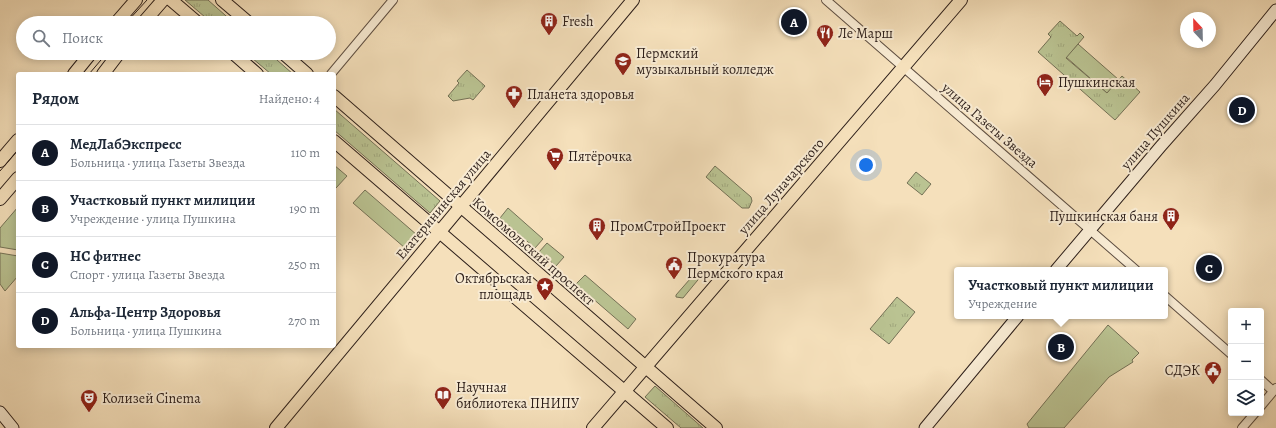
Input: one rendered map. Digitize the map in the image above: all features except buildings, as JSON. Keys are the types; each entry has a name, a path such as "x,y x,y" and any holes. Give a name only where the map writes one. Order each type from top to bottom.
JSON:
{"main road":[{"path":"122,16 136,0"},
{"path":"149,16 163,0"},
{"path":"171,0 190,16"},
{"path":"222,0 241,16"},
{"name":"Екатерининская улица","path":"276,428 632,0"},
{"name":"улица Луначарского","path":"593,428 961,0"},
{"name":"улица Пушкина","path":"1059,267 1215,85 1276,10"},
{"path":"76,72 86,60"},
{"path":"105,72 114,60"},
{"path":"241,60 255,72"},
{"path":"291,60 305,72"},
{"name":"Комсомольский проспект","path":"336,98 716,428"},
{"path":"0,161 16,142"},
{"path":"336,143 667,428"},
{"path":"0,199 16,180"},
{"path":"925,428 1016,319"},
{"path":"0,412 11,427"}],"street":[{"path":"333,72 393,0"},
{"name":"улица Газеты Звезда","path":"826,0 1133,267"},
{"path":"1168,299 1228,351"},
{"path":"1264,382 1275,389 1264,402"},
{"path":"1242,428 1252,416"}],"green space":[{"path":"185,0 208,0 226,16 204,16"},
{"path":"1060,21 1077,36 1080,33 1084,37 1066,58 1107,93 1122,76 1140,92 1115,120 1038,52 1051,37 1048,34"},
{"path":"1078,44 1119,80 1107,93 1066,57"},
{"path":"254,60 277,60 291,72 269,72"},
{"path":"467,70 485,86 473,100 470,98 453,101 448,96 459,83 457,81"},
{"path":"336,111 440,201 430,213 336,132"},
{"path":"715,166 751,197 752,201 749,208 742,208 706,177"},
{"path":"336,167 347,176 336,188"},
{"path":"916,172 931,184 922,195 907,183"},
{"path":"365,190 417,235 405,248 353,203"},
{"path":"508,208 543,239 535,248 500,218"},
{"path":"16,209 16,250 0,247 0,228"},
{"path":"547,243 564,257 556,266 539,252"},
{"path":"0,253 16,256 16,278 5,291 0,284"},
{"path":"697,271 702,275 683,298 676,297 676,295"},
{"path":"585,275 636,319 628,329 576,284"},
{"path":"897,297 915,312 889,344 870,329"},
{"path":"1108,325 1139,353 1132,360 1133,362 1109,377 1064,428 1029,428 1027,424"},
{"path":"655,386 703,428 681,428 645,397"}],"tram line":[{"path":"132,16 147,0"},
{"path":"91,72 101,60"},
{"path":"0,171 16,152"}],"place":[{"name":"МедЛабЭкспресс","path":"794,22"},
{"name":"Fresh","path":"549,36"},
{"name":"Ле Марш","path":"825,48"},
{"name":"Пермский музыкальный колледж","path":"623,76"},
{"name":"Пушкинская","path":"1045,97"},
{"name":"Планета здоровья","path":"514,109"},
{"name":"Альфа-Центр Здоровья","path":"1242,110"},
{"name":"Пятёрочка","path":"555,171"},
{"name":"Пушкинская баня","path":"1171,231"},
{"name":"ПромСтройПроект","path":"597,241"},
{"name":"НС фитнес","path":"1209,268"},
{"name":"Прокуратура Пермского края","path":"674,280"},
{"name":"Октябрьская площадь","path":"545,301"},
{"name":"Участковый пункт милиции","path":"1061,347"},
{"name":"СДЭК","path":"1213,385"},
{"name":"Научная библиотека ПНИПУ","path":"443,410"},
{"name":"Колизей Cinema","path":"89,413"}]}
